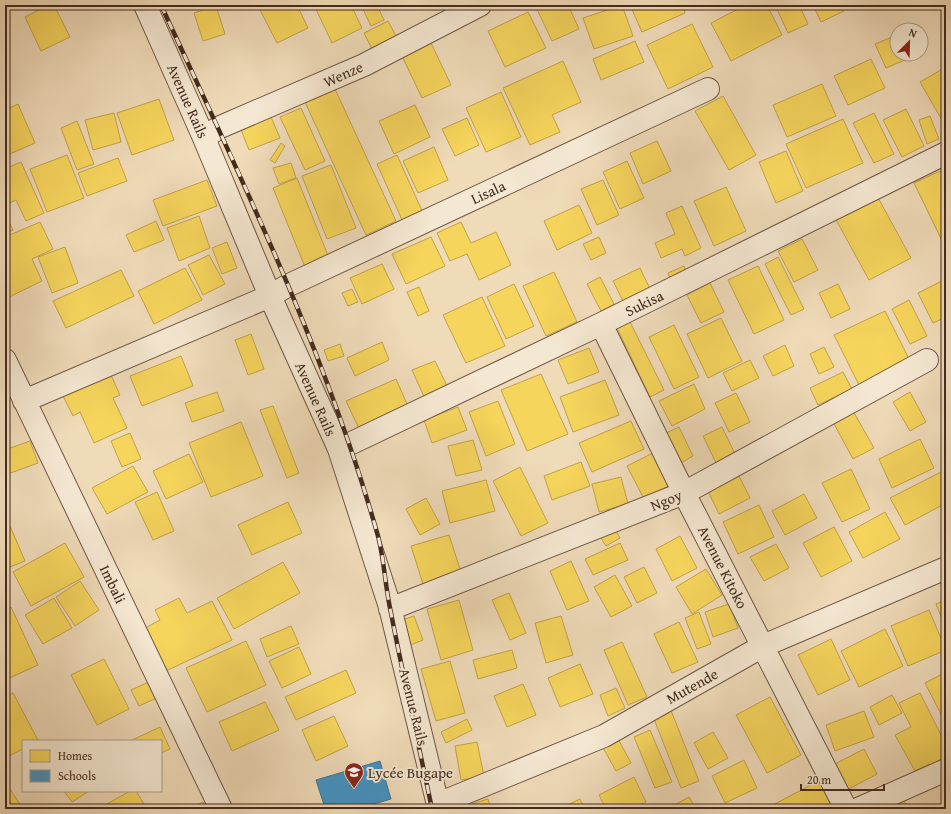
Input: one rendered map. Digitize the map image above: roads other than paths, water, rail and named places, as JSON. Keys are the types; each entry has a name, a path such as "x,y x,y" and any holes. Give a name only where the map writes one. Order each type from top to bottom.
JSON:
{"street":[{"name":"Avenue Rails","path":"145,5 204,138 270,296 339,449 390,609 438,806"},
{"name":"Wenze","path":"204,138 218,128 364,65 480,5"},
{"name":"Lisala","path":"24,401 270,296 287,286 708,89"},
{"name":"Sukisa","path":"339,449 601,324 946,153"},
{"name":"Avenue Kitoko","path":"601,324 684,493 846,809"},
{"name":"Imbali","path":"5,360 221,809"},
{"name":"Ngoy","path":"390,609 684,493 927,360"},
{"name":"Mutende","path":"438,806 604,736 763,646 946,568"},
{"path":"858,809 946,770"}],"railway":[{"path":"161,5 280,266 308,333 357,467 380,545 390,608 432,809"}],"place":[{"name":"Lycée Bugape","path":"354,789"}]}
